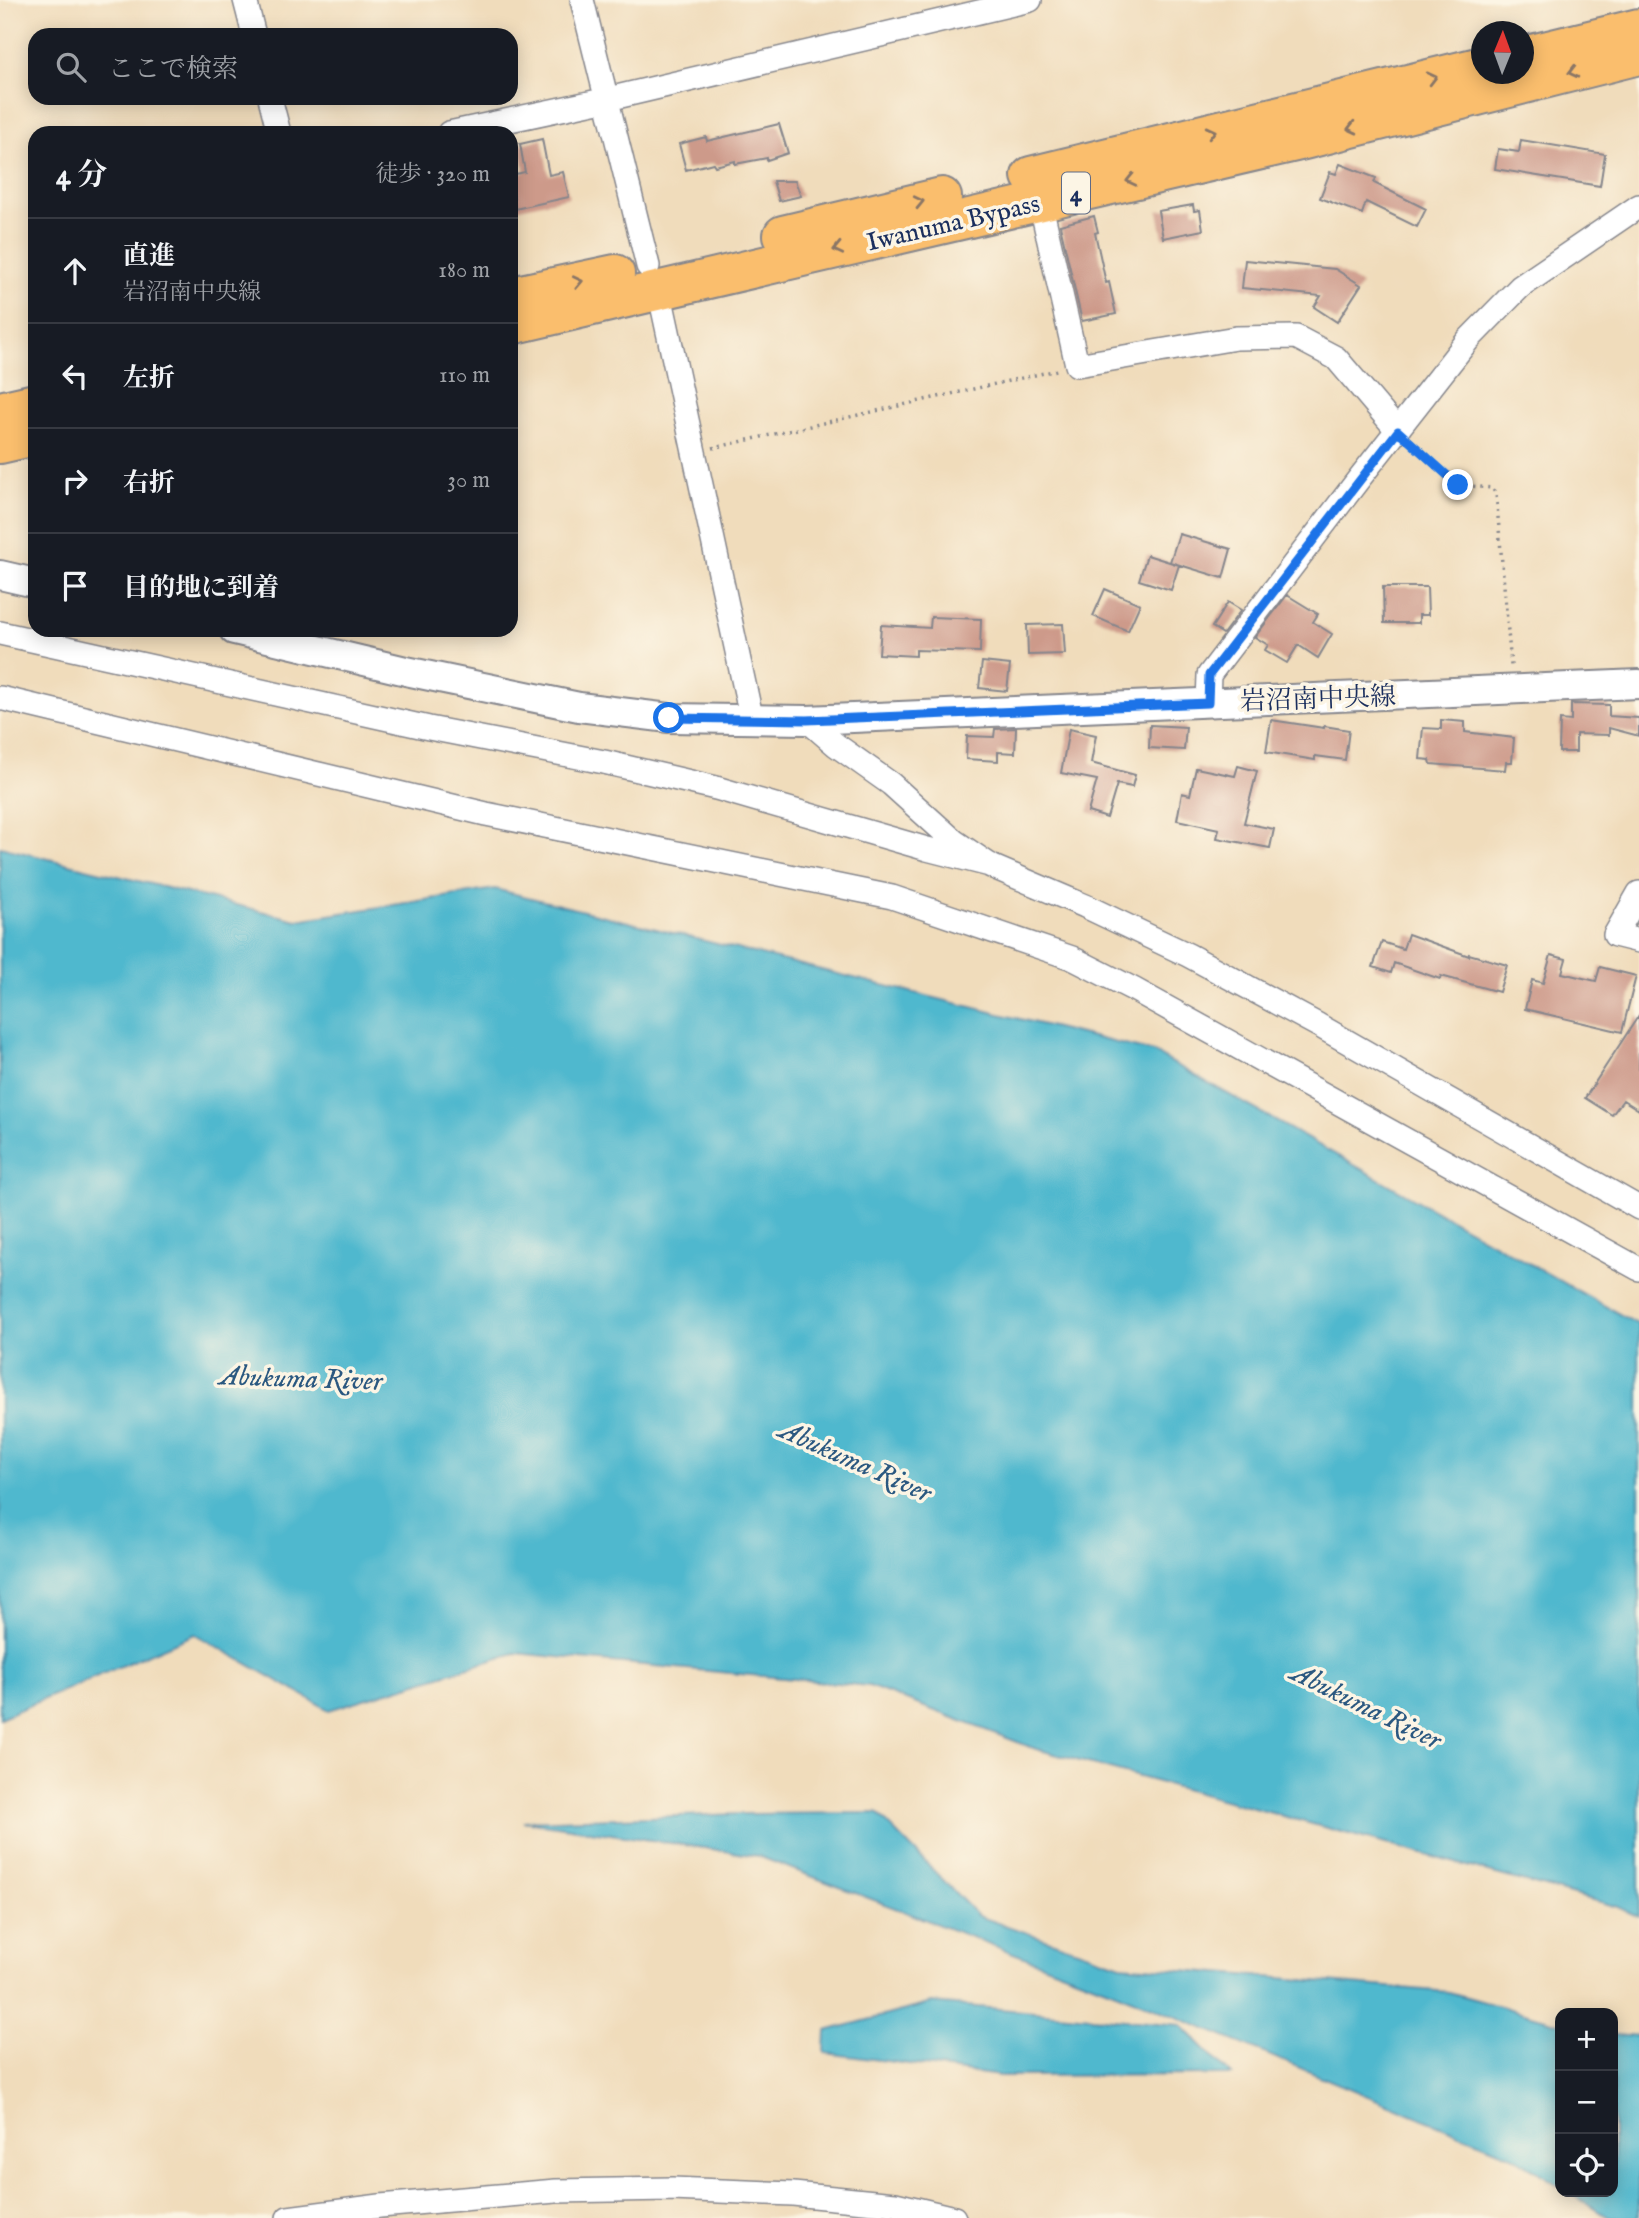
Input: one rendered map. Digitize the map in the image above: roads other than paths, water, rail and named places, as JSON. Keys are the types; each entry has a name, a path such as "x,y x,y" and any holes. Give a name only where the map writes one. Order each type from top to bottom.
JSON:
{"highway":[{"path":"1534,54 1639,28"},
{"name":"Iwanuma Bypass","path":"518,295 653,278 1040,201 1304,140 1639,55"},
{"name":"Iwanuma Bypass","path":"518,323 653,278 1471,69"},
{"path":"0,411 28,405"},
{"path":"0,444 28,438"}],"street":[{"path":"245,0 252,28"},
{"path":"582,0 653,278 752,721"},
{"path":"482,126 1030,0"},
{"path":"272,105 277,126"},
{"path":"1040,201 1077,365 1236,338 1296,337 1336,358 1398,431"},
{"path":"1208,703 1209,675 1468,340 1520,287 1639,206"},
{"path":"0,575 28,581"},
{"path":"0,633 716,788 990,865"},
{"name":"岩沼南中央線","path":"263,637 406,671 579,707 669,718 752,721 1639,684"},
{"path":"0,698 486,814 892,897 1072,958 1135,990 1639,1269"},
{"path":"807,720 836,745 891,784 954,841 990,865 1188,954 1318,1025 1639,1209"},
{"path":"1639,894 1615,935 1639,940"},
{"path":"288,2218 380,2206 556,2191 672,2189 793,2194 882,2203 954,2218"}],"water":[{"name":"Abukuma River","path":"0,847 297,920 495,889 1153,1052 1639,1325 1639,1917 1618,1907 1036,1749 869,1686 515,1653 329,1710 195,1634 0,1718"},
{"path":"877,1813 978,1916 1121,1965 1449,1992 1555,2022 1555,2183 1511,2155 1116,1992 758,1856 523,1821"},
{"path":"932,2003 1181,2025 1231,2075 1000,2076 825,2053 826,2031"},
{"path":"1618,2034 1639,2036 1639,2218 1610,2218 1577,2197 1618,2197"}]}
